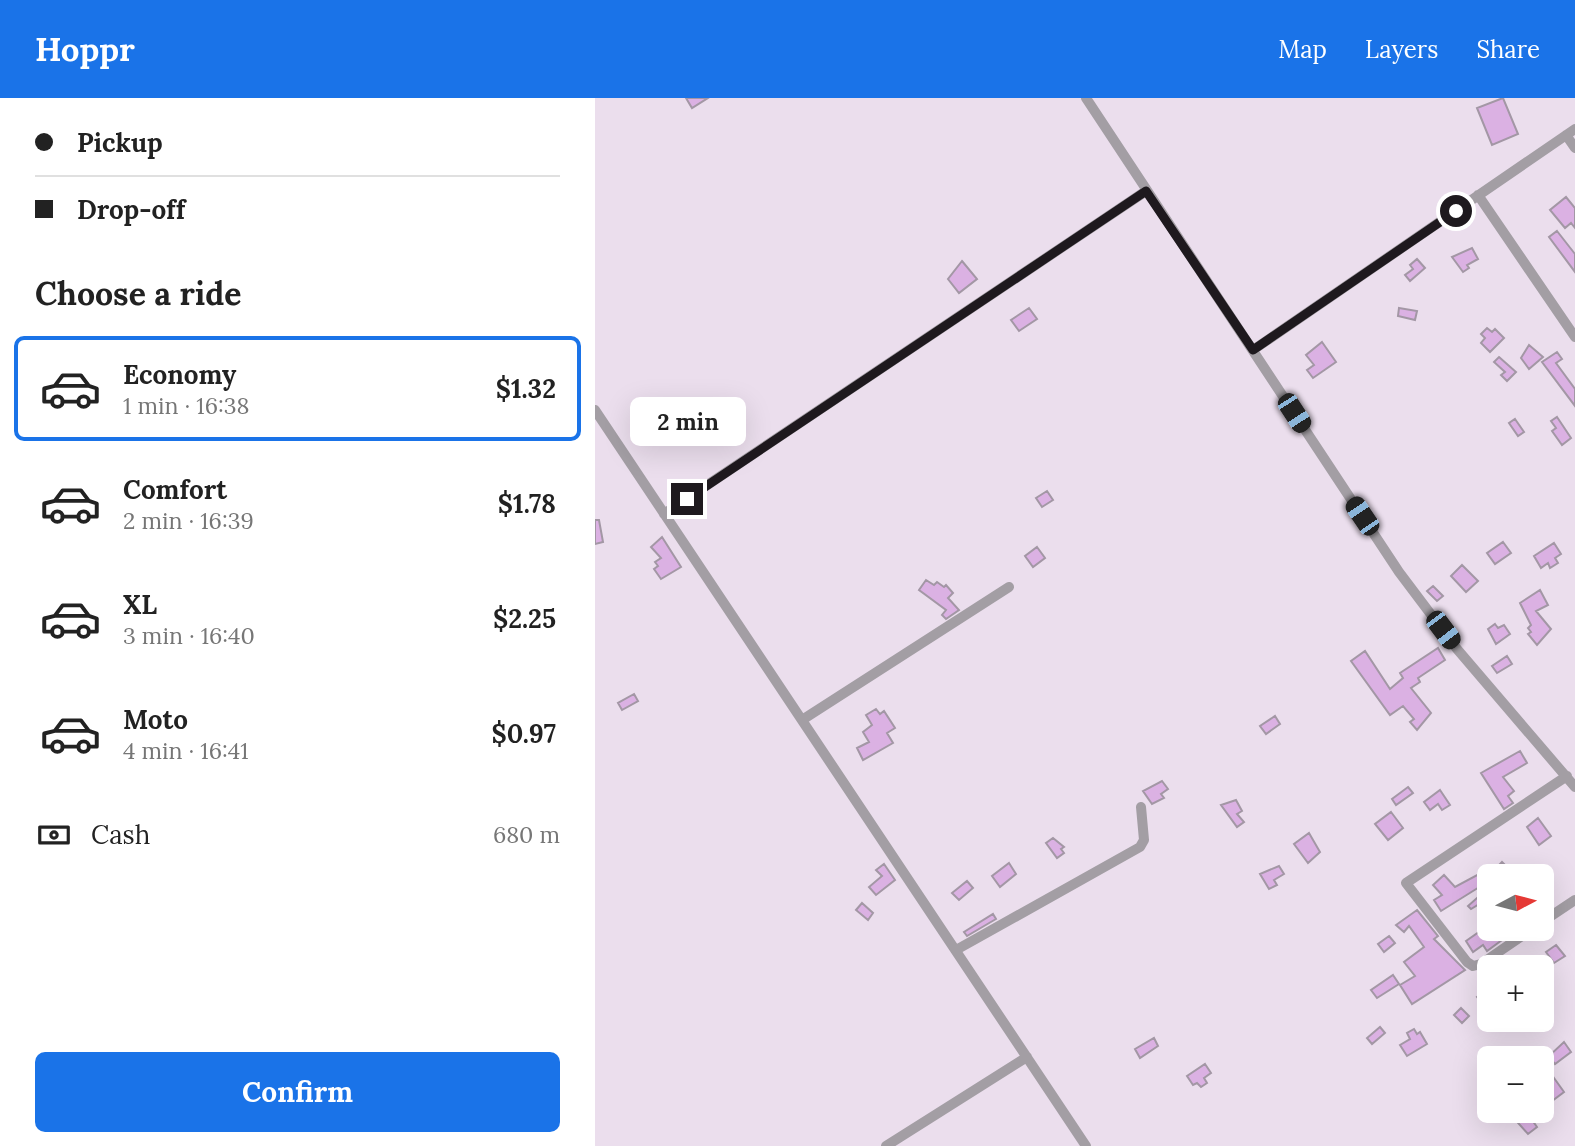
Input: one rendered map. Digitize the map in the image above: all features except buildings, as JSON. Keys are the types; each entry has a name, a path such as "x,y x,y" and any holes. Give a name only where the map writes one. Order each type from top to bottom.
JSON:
{"street":[{"path":"1086,98 1399,572 1457,649 1575,787"},
{"path":"1253,350 1570,132 1575,148"},
{"path":"664,514 1146,191"},
{"path":"1478,195 1575,337"},
{"path":"595,411 1086,1146"},
{"path":"801,720 1009,587"},
{"path":"1513,942 1481,964 1473,966 1433,920 1406,883 1567,776"},
{"path":"956,950 1140,847 1144,840 1141,807"},
{"path":"1554,914 1575,900"},
{"path":"886,1146 1027,1057"}],"route":[{"path":"687,499 1146,191 1253,350 1456,211"}]}
